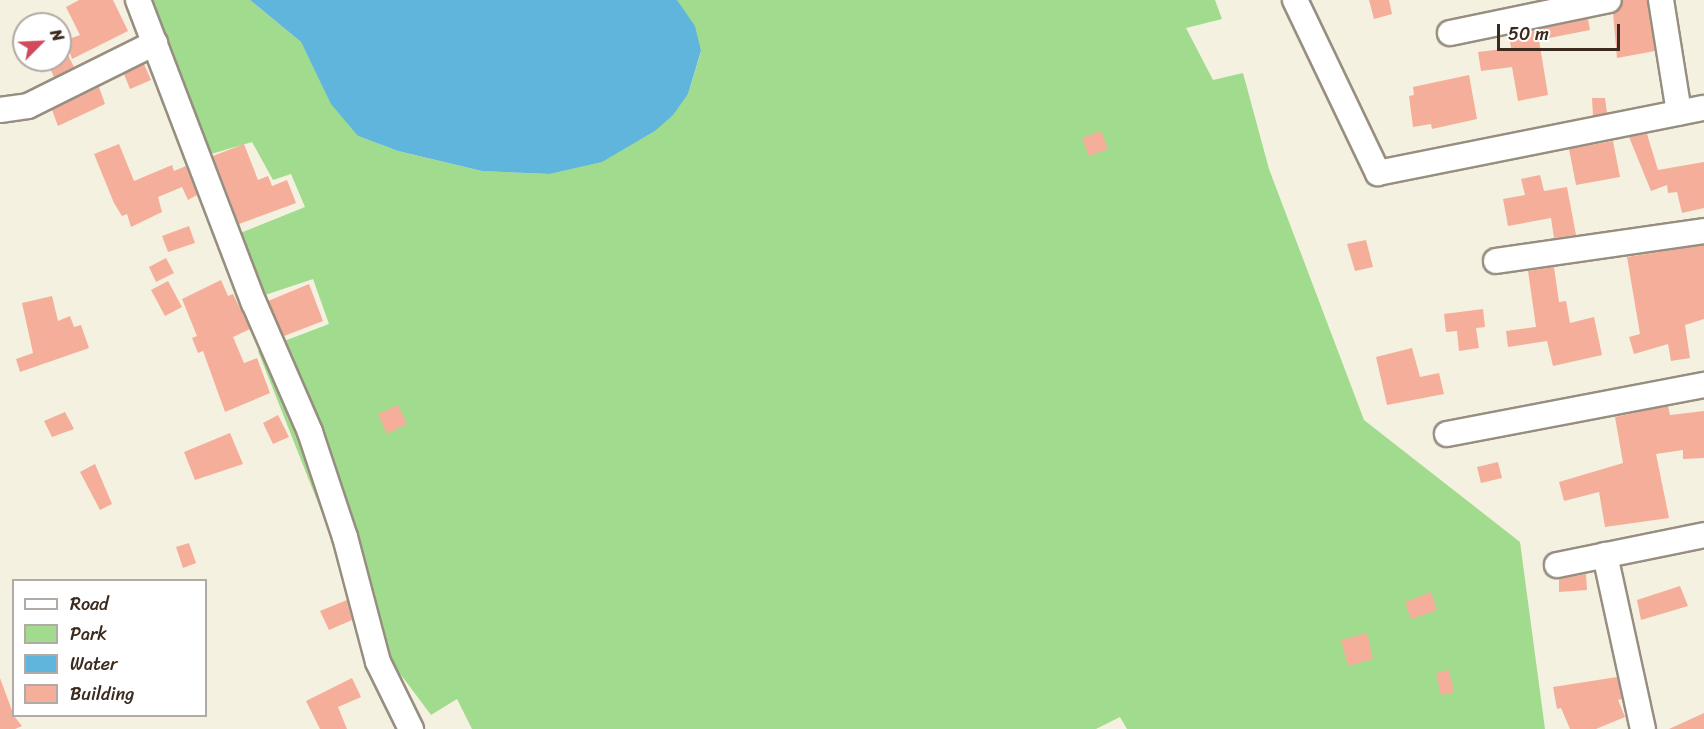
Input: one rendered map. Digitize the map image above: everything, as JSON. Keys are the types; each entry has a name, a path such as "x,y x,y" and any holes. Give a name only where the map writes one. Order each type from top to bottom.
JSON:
{"street":[{"path":"138,0 254,303 310,432 345,537 378,662 411,729"},
{"path":"1295,0 1378,173 1704,108"},
{"path":"1450,33 1609,0"},
{"path":"1661,0 1679,113"},
{"path":"0,111 28,105 155,43"},
{"path":"1496,261 1704,231"},
{"path":"1446,434 1704,385"},
{"path":"1557,565 1704,535"},
{"path":"1605,555 1643,729"}],"green space":[{"path":"128,0 250,0 301,42 323,86 358,136 398,151 482,171 550,174 601,162 655,131 688,94 701,52 677,0 1215,0 1222,19 1186,28 1213,80 1243,73 1269,169 1364,420 1520,542 1545,729 1127,729 1120,717 1096,729 472,729 457,699 431,715 369,632 258,351 329,324 313,279 250,300 228,238 305,207 291,174 273,180 252,142 194,159"}],"water":[{"path":"250,0 677,0 695,26 701,51 688,94 673,115 655,131 602,162 550,174 482,171 398,151 358,136 331,104 301,42"}],"building":[{"path":"79,0 113,0 128,31 72,59 72,38 80,35 72,19 72,12 68,12 66,7"},
{"path":"1369,0 1389,0 1392,14 1374,19"},
{"path":"1623,0 1647,0 1655,51 1617,58 1613,13"},
{"path":"1588,19 1590,30 1539,40 1548,95 1518,101 1512,67 1481,71 1478,52 1511,48 1509,35"},
{"path":"144,64 151,80 130,89 124,74"},
{"path":"52,72 64,72 54,77"},
{"path":"1469,75 1477,119 1432,129 1431,124 1413,127 1409,96 1414,95 1413,87"},
{"path":"99,87 105,104 58,126 52,110"},
{"path":"1592,98 1605,98 1607,113 1593,116"},
{"path":"1101,131 1108,149 1089,156 1082,138"},
{"path":"1647,134 1658,170 1704,162 1704,208 1682,213 1677,192 1668,193 1667,185 1651,191 1629,137"},
{"path":"1613,141 1620,177 1576,185 1569,149"},
{"path":"119,144 134,181 172,165 174,171 186,166 197,195 188,200 182,187 158,197 162,212 131,227 127,214 122,216 114,203 94,154"},
{"path":"244,144 258,180 268,176 272,186 287,180 296,203 239,224 213,156"},
{"path":"1540,175 1544,191 1567,187 1576,235 1554,238 1551,218 1508,226 1503,199 1525,195 1521,179"},
{"path":"189,226 195,243 168,252 162,236"},
{"path":"1366,240 1373,267 1355,271 1347,244"},
{"path":"1704,245 1704,319 1685,325 1690,358 1671,361 1668,344 1634,354 1629,337 1640,334 1627,257"},
{"path":"166,258 174,273 156,282 149,267"},
{"path":"1554,267 1559,302 1566,301 1570,323 1594,317 1602,355 1553,366 1547,341 1508,347 1506,331 1536,327 1528,271"},
{"path":"221,280 228,296 233,294 250,329 233,337 244,363 257,358 270,393 225,412 203,351 198,353 192,338 197,336 182,299"},
{"path":"168,281 182,307 165,316 151,290"},
{"path":"309,284 323,321 284,336 268,301"},
{"path":"52,296 58,321 70,316 74,327 81,325 89,348 20,372 16,359 33,353 22,303"},
{"path":"1483,309 1485,327 1476,328 1479,348 1459,351 1457,331 1446,332 1444,314"},
{"path":"1412,348 1420,377 1439,373 1444,394 1387,405 1376,357"},
{"path":"398,405 407,424 387,434 378,414"},
{"path":"1668,406 1670,415 1704,411 1704,458 1683,459 1683,450 1656,454 1669,518 1605,527 1599,492 1564,501 1559,482 1623,463 1615,417"},
{"path":"65,412 74,429 52,437 44,421"},
{"path":"278,415 289,437 273,444 263,423"},
{"path":"230,433 243,464 195,480 184,452"},
{"path":"1498,462 1502,478 1481,483 1477,467"},
{"path":"95,464 112,504 100,510 80,472"},
{"path":"189,543 196,563 183,568 176,547"},
{"path":"1586,574 1587,590 1559,592 1559,579"},
{"path":"1680,586 1688,606 1641,620 1637,600"},
{"path":"1431,592 1437,610 1411,619 1405,602"},
{"path":"347,600 352,620 329,630 320,611"},
{"path":"1367,633 1373,659 1348,666 1341,640"},
{"path":"1449,670 1454,692 1441,695 1436,673"},
{"path":"1617,677 1622,699 1618,700 1625,717 1596,729 1570,729 1561,708 1557,709 1553,687"},
{"path":"0,678 12,711 12,717 15,717 22,726 15,729 0,729"},
{"path":"352,678 361,697 338,707 347,729 320,729 306,701"},
{"path":"1704,713 1704,729 1669,729"}]}
